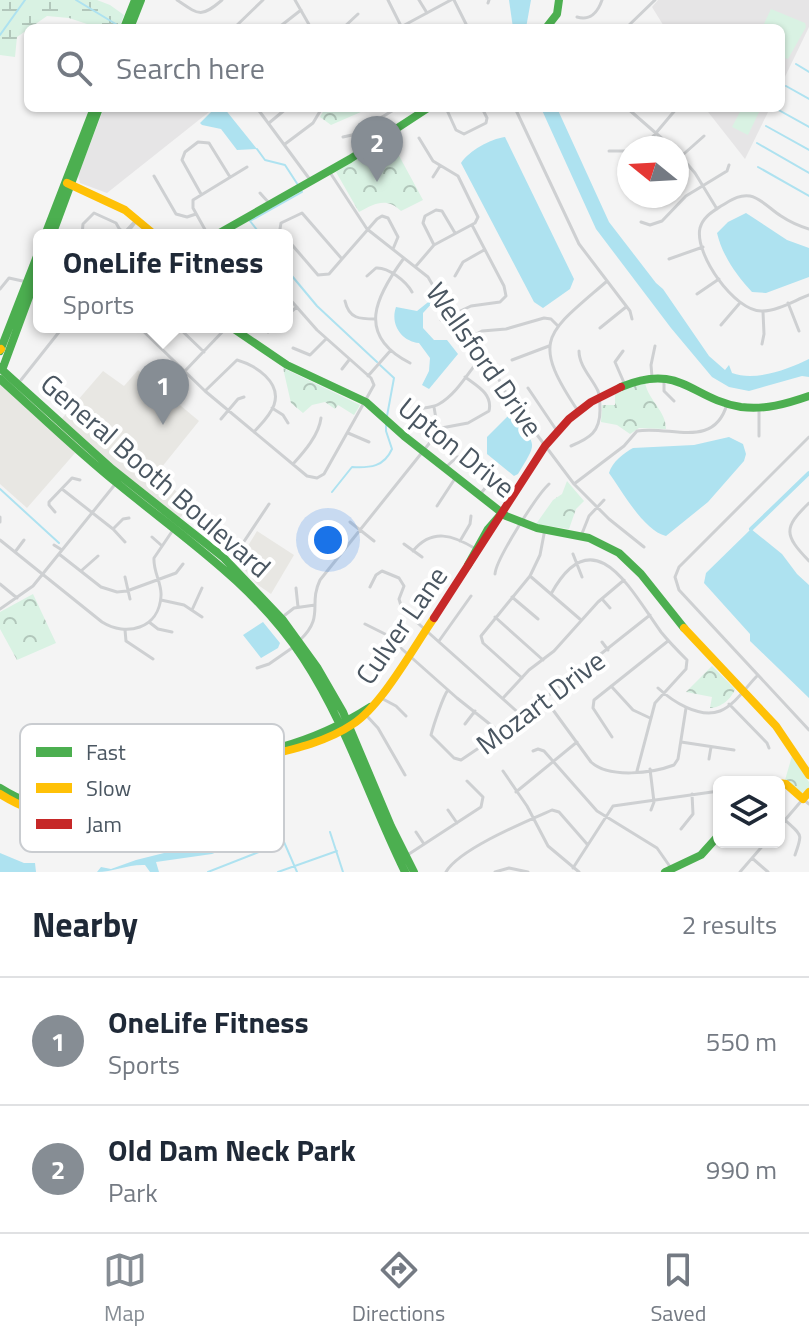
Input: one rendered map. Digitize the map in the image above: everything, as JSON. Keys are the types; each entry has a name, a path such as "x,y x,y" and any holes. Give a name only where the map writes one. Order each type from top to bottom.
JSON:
{"main road":[{"path":"129,24 138,0"},
{"path":"549,24 557,14 559,0"},
{"path":"54,229 95,112"},
{"path":"226,229 329,171 422,112"},
{"path":"68,184 117,204 149,229"},
{"path":"48,229 68,184"},
{"path":"1,373 33,275"},
{"path":"0,350 33,280"},
{"name":"Upton Drive","path":"238,333 287,365 366,402 502,513 522,523 581,536 605,545 630,563 698,646 776,726 809,775"},
{"name":"General Booth Boulevard","path":"1,373 4,387 177,525 269,604 345,725 414,872"},
{"name":"General Booth Boulevard","path":"1,373 119,480"},
{"name":"Culver Lane","path":"284,750 297,748 369,711 545,446 578,411 599,396 625,385 664,378 687,384 727,404 759,408 784,405 809,396"},
{"name":"General Booth Boulevard","path":"345,725 387,835 405,872"},
{"path":"785,784 807,798"},
{"path":"0,788 20,800"},
{"path":"0,794 20,805"},
{"path":"668,870 685,867 713,842"}],"street":[{"path":"177,0 202,14 222,0"},
{"path":"238,24 263,0"},
{"path":"295,0 309,24"},
{"path":"388,0 399,24"},
{"path":"419,0 427,13"},
{"path":"408,24 453,0 466,24"},
{"path":"577,17 585,19 592,16 602,0"},
{"path":"630,24 655,0"},
{"path":"283,24 301,10"},
{"path":"347,24 358,14"},
{"path":"260,112 311,181"},
{"path":"269,123 282,112"},
{"path":"285,144 313,123 320,112"},
{"path":"343,137 352,135 390,112"},
{"path":"448,112 456,130 464,134 486,123 484,112"},
{"path":"516,112 579,244 632,319"},
{"path":"632,112 660,136"},
{"path":"652,136 674,112"},
{"path":"689,150 704,136"},
{"path":"416,266 434,245 478,220 478,214 460,179 430,157 419,138"},
{"path":"201,194 182,160 185,152 198,142 209,143 230,177"},
{"path":"609,151 617,151"},
{"path":"641,222 650,225 662,221 682,200 727,171 729,165"},
{"path":"433,177 440,166"},
{"path":"689,166 717,209"},
{"path":"205,229 193,202 247,167"},
{"name":"Wellsford Drive","path":"329,171 367,229 431,281 465,340 492,366 507,395 574,484 597,508 644,547"},
{"path":"154,176 176,214 187,217 196,214"},
{"path":"260,193 269,203"},
{"path":"809,229 749,196 738,197 717,209 700,228 703,247 719,279 740,303 752,310 763,311 809,295"},
{"path":"434,245 423,221 434,211 443,212 455,234"},
{"path":"83,229 83,224 95,213 123,229"},
{"path":"280,229 281,223 302,213 342,259"},
{"path":"293,246 320,276 329,274 378,217 387,217 398,237 393,249"},
{"path":"129,229 138,218"},
{"path":"441,320 471,306 504,300 506,291 472,225"},
{"path":"669,259 703,247"},
{"path":"455,276 466,260 485,249"},
{"path":"404,257 378,297 375,319 381,338 391,350 410,363"},
{"path":"367,276 380,267 407,285 412,292"},
{"path":"487,271 494,268"},
{"path":"0,289 9,278 31,283"},
{"path":"697,294 719,279"},
{"path":"578,411 555,373 549,346 557,325 607,281"},
{"path":"345,301 355,318 375,319"},
{"path":"145,333 205,391 309,477 322,476 374,385 293,303"},
{"path":"721,325 740,303"},
{"path":"788,303 799,331"},
{"path":"293,310 297,307"},
{"path":"600,328 626,307"},
{"path":"762,344 763,311"},
{"path":"465,340 482,331 506,329 544,318 551,319 557,325"},
{"path":"21,380 58,333"},
{"path":"184,333 204,352"},
{"path":"184,372 223,333"},
{"path":"293,348 310,355 326,339"},
{"path":"512,360 549,346"},
{"path":"652,378 655,346"},
{"path":"368,376 391,350"},
{"path":"571,446 591,437 597,429 599,396 579,351"},
{"path":"623,351 615,362 625,385"},
{"path":"410,414 418,408 434,407 450,395 482,356"},
{"path":"205,391 233,362 239,360 263,374 271,382 275,394 272,408 254,432"},
{"path":"342,369 349,360"},
{"path":"436,429 472,422 489,411 488,395 465,377"},
{"path":"664,378 664,391 674,401"},
{"path":"528,388 557,431"},
{"path":"221,419 238,399 244,397"},
{"path":"574,484 624,446 637,431 703,431 721,419 727,404"},
{"path":"257,668 269,664 296,644 314,623 316,591 320,580 423,451 436,429 434,407"},
{"path":"272,408 283,415 288,423"},
{"path":"759,408 759,436"},
{"path":"293,464 309,445 321,425 321,418"},
{"path":"348,433 369,442"},
{"path":"809,437 675,574 679,590 809,730"},
{"path":"445,468 457,457 466,457"},
{"path":"55,512 49,503 73,477 80,480"},
{"path":"437,506 456,477"},
{"path":"0,609 30,590 119,480"},
{"path":"479,496 489,483"},
{"path":"495,574 497,563 549,484"},
{"path":"62,489 125,542"},
{"path":"581,536 587,520 604,500"},
{"path":"809,503 791,522 789,532 792,543 809,561"},
{"path":"227,566 269,504"},
{"path":"460,541 471,516"},
{"path":"113,529 123,519 129,518"},
{"path":"350,522 374,541"},
{"path":"0,540 102,622 125,630 137,629 149,622 158,611 161,600 153,562 161,545 177,525"},
{"path":"522,678 481,641 481,634 530,576 540,555 545,529"},
{"path":"413,551 421,540 429,536 460,541 477,550"},
{"path":"152,537 161,545"},
{"path":"15,552 24,540"},
{"path":"404,544 422,557"},
{"path":"54,545 104,589 117,592 176,573 183,564"},
{"path":"573,554 582,577"},
{"path":"81,571 98,556"},
{"path":"551,594 563,572 576,563 586,560 599,562 624,580 668,641 687,660 688,665 655,703 637,771"},
{"path":"370,587 382,571 400,579 404,586 399,599 400,607 522,716"},
{"path":"530,576 581,620"},
{"path":"125,577 130,599"},
{"path":"503,698 624,580"},
{"path":"0,584 17,598"},
{"path":"192,610 202,588"},
{"path":"296,588 298,607"},
{"path":"439,641 471,596"},
{"path":"512,597 538,619"},
{"path":"602,599 610,608"},
{"path":"161,600 180,604 202,617"},
{"path":"285,615 298,607 315,605"},
{"name":"Mozart Drive","path":"448,690 442,698 439,717 431,734 454,758 461,760 501,733 650,615"},
{"path":"495,617 544,660"},
{"path":"149,622 158,629 172,632"},
{"path":"365,624 383,632 501,733"},
{"path":"125,630 126,641 153,659"},
{"path":"612,737 592,704 595,698 668,641"},
{"path":"602,642 608,650"},
{"path":"658,688 676,704 716,712 729,704 758,675"},
{"path":"611,686 633,710 650,718"},
{"path":"378,696 406,716"},
{"path":"544,699 591,762 603,771 615,773 674,765 678,759 686,708"},
{"path":"729,704 769,748"},
{"path":"369,711 405,775"},
{"path":"465,724 475,711"},
{"path":"516,792 577,742"},
{"path":"681,742 734,750"},
{"path":"709,759 711,747"},
{"path":"533,751 543,750 604,816 657,848 668,870"},
{"path":"650,769 651,810"},
{"path":"503,771 551,851 579,872"},
{"path":"406,856 480,808 483,802 481,795 467,781"},
{"path":"573,868 604,816 616,804 713,792"},
{"path":"681,829 693,814 692,794"},
{"path":"795,855 801,836 785,820 807,798"},
{"path":"448,810 457,823"},
{"path":"446,872 450,865 483,843 532,819 557,811 587,844"},
{"path":"416,832 424,844"},
{"path":"740,872 761,848"},
{"path":"752,858 768,872"},
{"path":"495,872 509,868 527,872"}],"shaded area":[{"path":"658,0 809,0 809,27 785,77 785,24 663,24 652,7"},
{"path":"102,112 209,112 107,193 80,183 78,175"},
{"path":"708,112 768,112 745,159"},
{"path":"138,370 199,421 157,473 176,491 191,496 184,513 172,528 75,453 27,508 0,484 0,384 52,430 103,371 124,386"},
{"path":"257,531 294,555 271,594 258,585 238,562"}],"green space":[{"path":"0,0 97,0 124,15 121,24 87,24 47,16 36,24 24,24 24,32 17,37 15,57 0,55"},
{"path":"771,9 805,23 806,27 788,59 785,58 785,24 764,24"},
{"path":"323,112 361,112 331,125 320,117"},
{"path":"740,112 759,112 748,135 732,127"},
{"path":"390,139 423,200 401,211 391,204 381,203 359,212 336,172"},
{"path":"283,368 360,405 354,415 338,405 335,409 325,402 312,405 303,413 291,403"},
{"path":"645,383 666,429 639,428 630,434 617,425 601,422 602,405 615,405 615,392"},
{"path":"567,481 584,501 576,509 569,529 536,524 553,500 562,494"},
{"path":"33,594 56,643 17,660 0,629 0,612"},
{"path":"712,666 735,689 726,702 710,708 712,697 686,692"},
{"path":"792,756 809,782 809,789 804,794 785,780"}],"water":[{"path":"509,0 531,0 527,24 512,24"},
{"path":"211,112 227,112 257,149 237,150 221,129 200,123"},
{"path":"543,112 559,112 609,222 663,289 709,356 725,370 729,365 732,373 751,376 782,370 809,359 809,377 802,376 749,391 729,387 712,377 596,229"},
{"path":"505,137 574,279 570,289 543,308 534,302 461,163 480,146"},
{"path":"746,213 787,240 809,248 809,277 766,293 752,292 731,265 717,233 728,222"},
{"path":"432,299 434,301 423,313 423,328 434,340 447,340 458,354 429,389 422,385 429,371 430,358 419,343 407,339 398,331 395,313 396,307 417,311"},
{"path":"508,416 513,417 532,444 529,455 514,476 487,454 487,437"},
{"path":"729,437 743,444 746,454 744,461 708,502 666,536 642,519 609,473 622,455 633,448 694,445"},
{"path":"751,529 782,554 809,585 809,698 750,641 750,634 704,583 706,573"},
{"path":"263,622 280,643 278,648 261,658 243,635"},
{"path":"168,852 217,852 156,862 159,872 150,872 145,865 97,872 101,867 111,869"},
{"path":"0,853 24,863 35,863 36,872 0,872"}],"waterway":[{"path":"0,35 25,0"},
{"path":"76,0 116,24"},
{"path":"796,64 809,72"},
{"path":"786,86 809,99"},
{"path":"782,112 809,127"},
{"path":"766,126 809,150"},
{"path":"757,143 809,173"},
{"path":"257,149 265,160 285,165 298,185"},
{"path":"758,167 809,196"},
{"path":"256,229 250,221 301,190"},
{"path":"293,277 317,306 377,362"},
{"path":"380,365 394,378 387,416"},
{"path":"332,492 352,467 376,465 389,455 392,449 386,421"},
{"path":"751,529 809,473"},
{"path":"0,489 59,543"},
{"path":"330,832 343,872"},
{"path":"284,842 297,872"},
{"path":"278,872 337,851"},
{"path":"208,872 259,852"}],"traffic: fast":[{"path":"126,24 135,0"},
{"path":"132,24 141,0"},
{"path":"549,24 557,14 559,0"},
{"path":"47,229 92,112"},
{"path":"54,229 98,112"},
{"path":"227,229 350,159 422,112"},
{"path":"0,351 33,266"},
{"path":"2,370 33,286"},
{"path":"240,333 287,365 366,402 506,516 537,528 589,538 619,553 641,574 684,628"},
{"path":"0,368 112,469 223,557 283,620 317,667 343,712 414,872"},
{"path":"0,379 73,446 241,585 284,632 333,710 405,872"},
{"path":"621,387 641,380 672,380 724,403 750,408 775,406 809,396"},
{"path":"468,565 488,529 501,514"},
{"path":"284,746 338,725 370,707"},
{"path":"0,788 20,799"},
{"path":"665,872 701,855 713,842"}],"traffic: slow":[{"path":"67,183 125,210 148,229"},
{"path":"284,752 339,732 364,715 396,675 434,618"},
{"path":"684,628 776,726 809,775"},
{"path":"785,784 803,799 809,792"},
{"path":"0,794 20,805"}],"traffic: jam":[{"path":"434,618 545,446 569,419 591,402 621,387"}],"place":[{"name":"Old Dam Neck Park","path":"377,182"},
{"name":"OneLife Fitness","path":"163,425"}]}
